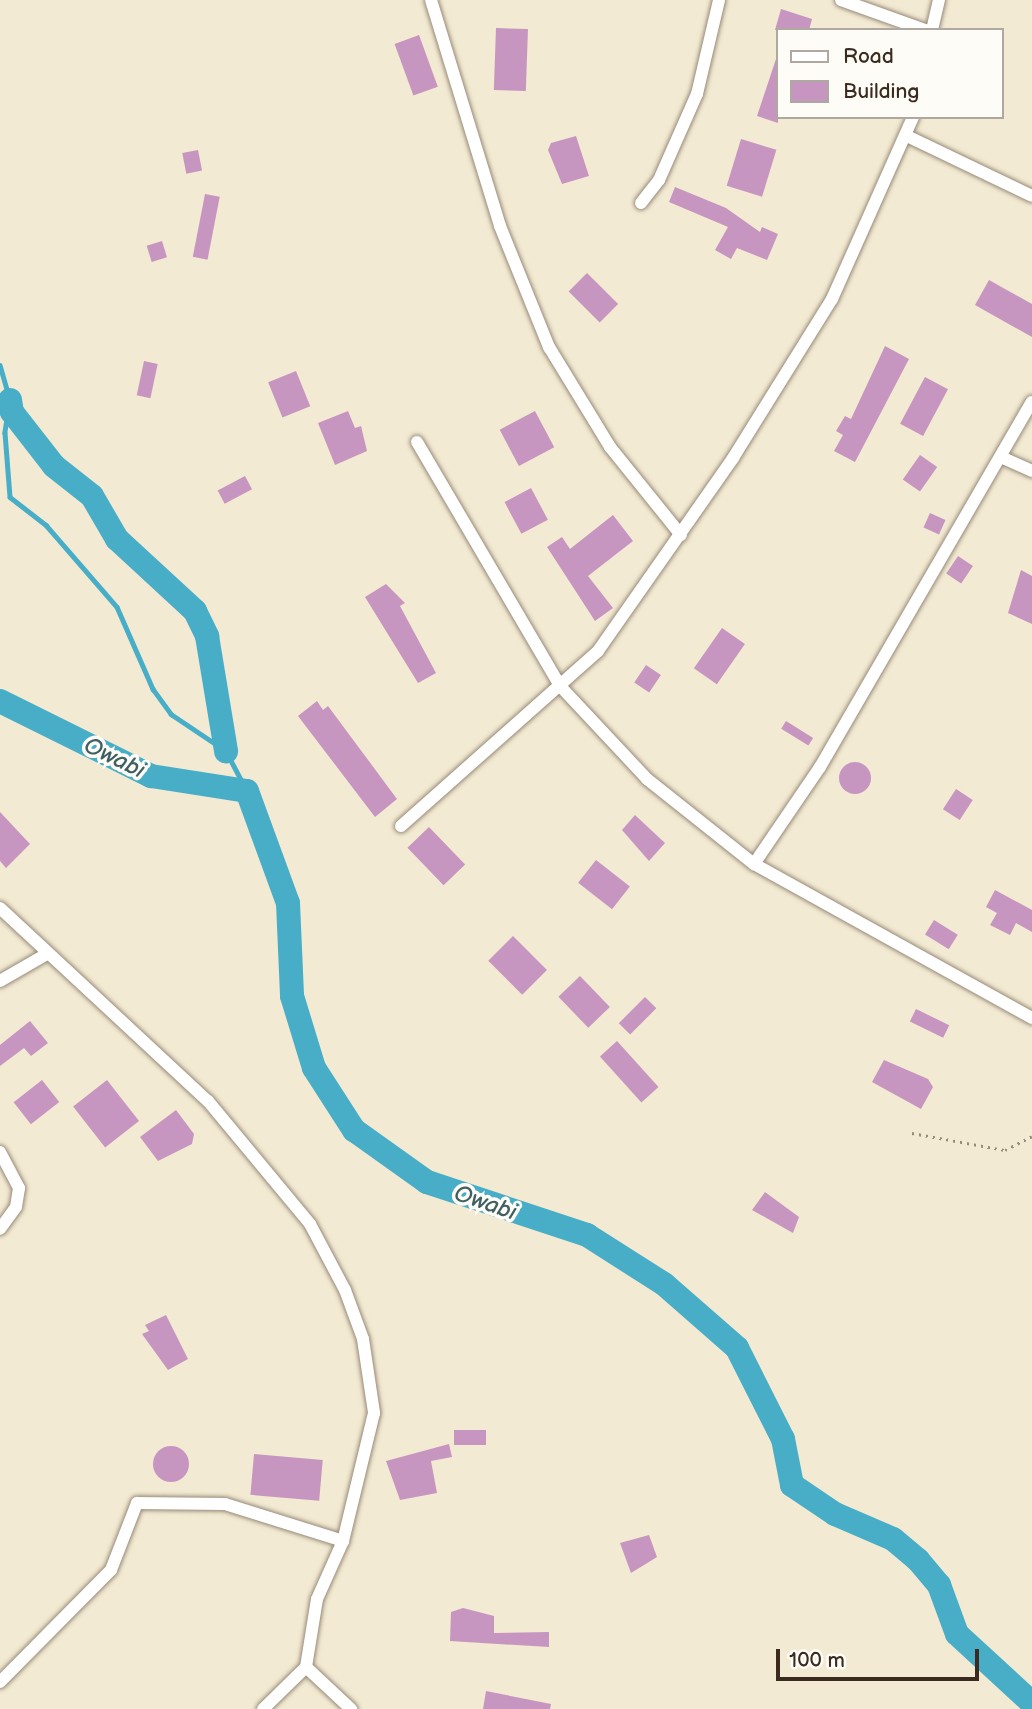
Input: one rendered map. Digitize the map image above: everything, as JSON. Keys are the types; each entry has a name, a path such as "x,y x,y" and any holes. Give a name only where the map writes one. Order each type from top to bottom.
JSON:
{"street":[{"path":"431,0 500,226 549,347 610,447 681,535"},
{"path":"641,202 659,180 697,94 719,0"},
{"path":"841,0 919,28"},
{"path":"932,28 939,0"},
{"path":"401,825 561,687 598,651 681,535 832,299 909,137 913,119"},
{"path":"909,137 1032,196"},
{"path":"754,864 820,767 1003,458 1032,402"},
{"path":"417,442 561,687 647,779 754,864 1032,1018"},
{"path":"1003,458 1032,471"},
{"path":"0,908 46,955 208,1101 326,1249 363,1339 374,1413 344,1541 317,1599 306,1667 263,1709"},
{"path":"0,981 46,955"},
{"path":"0,1152 19,1188 16,1207 0,1229"},
{"path":"0,1682 111,1570 137,1503 225,1504 344,1541"},
{"path":"306,1667 351,1709"}],"path":[{"path":"912,1133 1005,1150 1032,1136"}],"building":[{"path":"781,9 812,19 810,28 775,30"},
{"path":"496,28 528,29 526,91 494,90"},
{"path":"419,35 438,87 413,96 395,44"},
{"path":"776,59 778,123 757,116"},
{"path":"576,136 589,176 562,184 548,150 551,143"},
{"path":"741,139 776,150 762,197 727,186"},
{"path":"198,150 202,171 186,174 182,153"},
{"path":"675,187 726,208 760,232 762,227 778,234 767,260 737,248 731,259 715,250 728,227 669,202"},
{"path":"205,194 220,197 208,260 193,257"},
{"path":"162,241 167,257 152,262 147,246"},
{"path":"587,273 618,304 600,322 569,291"},
{"path":"989,280 1032,304 1032,337 975,305"},
{"path":"885,346 909,359 855,462 834,451 843,435 836,431 845,416 851,419"},
{"path":"144,361 158,364 150,398 137,395"},
{"path":"296,371 310,406 282,417 268,382"},
{"path":"925,377 948,389 923,436 900,424"},
{"path":"348,411 355,428 361,426 367,451 335,465 318,423"},
{"path":"535,411 554,447 519,466 500,430"},
{"path":"920,455 937,467 920,492 903,480"},
{"path":"245,476 252,489 225,504 218,491"},
{"path":"531,488 548,520 521,534 505,502"},
{"path":"930,513 946,520 939,535 923,528"},
{"path":"613,515 633,541 588,576 613,608 595,621 547,547 562,537 570,549"},
{"path":"958,556 973,566 961,583 946,573"},
{"path":"1021,570 1032,576 1032,624 1008,613"},
{"path":"386,584 405,603 400,606 436,673 418,683 365,597"},
{"path":"722,628 745,644 717,684 694,668"},
{"path":"646,665 661,675 649,692 634,682"},
{"path":"317,701 323,710 328,706 397,799 375,817 298,716"},
{"path":"786,721 813,738 808,746 781,729"},
{"path":"855,762 867,766 871,778 867,790 855,794 843,790 839,778 843,766"},
{"path":"956,789 973,800 960,820 943,809"},
{"path":"0,812 30,844 6,868 0,861"},
{"path":"635,815 665,843 649,861 622,830"},
{"path":"429,827 465,864 444,885 407,848"},
{"path":"596,860 630,886 612,909 578,883"},
{"path":"995,890 1032,910 1032,932 1016,923 1010,935 990,925 997,913 986,907"},
{"path":"934,920 958,935 949,949 925,934"},
{"path":"513,936 547,970 522,995 488,961"},
{"path":"580,976 610,1007 588,1028 558,997"},
{"path":"645,997 656,1008 630,1034 619,1023"},
{"path":"916,1009 949,1025 943,1038 910,1022"},
{"path":"30,1021 48,1043 31,1056 24,1048 0,1066 0,1045"},
{"path":"617,1041 658,1087 641,1102 600,1056"},
{"path":"884,1060 928,1079 933,1087 921,1109 872,1082"},
{"path":"42,1080 59,1102 31,1124 14,1102"},
{"path":"107,1080 139,1121 105,1147 73,1106"},
{"path":"176,1110 194,1134 192,1144 158,1161 140,1137"},
{"path":"765,1192 799,1217 793,1233 752,1210"},
{"path":"166,1315 188,1359 168,1370 142,1334 149,1331 145,1325"},
{"path":"454,1430 486,1430 486,1445 454,1445"},
{"path":"449,1444 452,1457 431,1461 437,1493 400,1500 386,1461"},
{"path":"171,1446 183,1452 189,1464 183,1476 171,1482 159,1476 153,1464 159,1452"},
{"path":"254,1454 323,1460 319,1501 250,1495"},
{"path":"649,1535 657,1557 631,1573 620,1543"},
{"path":"463,1608 494,1616 494,1633 549,1632 549,1647 450,1641 451,1612"},
{"path":"486,1691 551,1704 550,1709 483,1709"}],"waterway":[{"path":"0,365 10,400 5,433 10,497 46,525 117,607 153,689 171,714 226,751 247,791"},
{"path":"10,400 12,412 54,466 92,496 117,539 195,611 207,636 226,751"},
{"name":"Owabi","path":"0,701 151,776 247,791 288,903 292,996 314,1068 354,1130 427,1182 587,1235 664,1284 737,1348 783,1439 792,1485 835,1514 893,1539 918,1560 939,1585 957,1634 1032,1703"}]}
